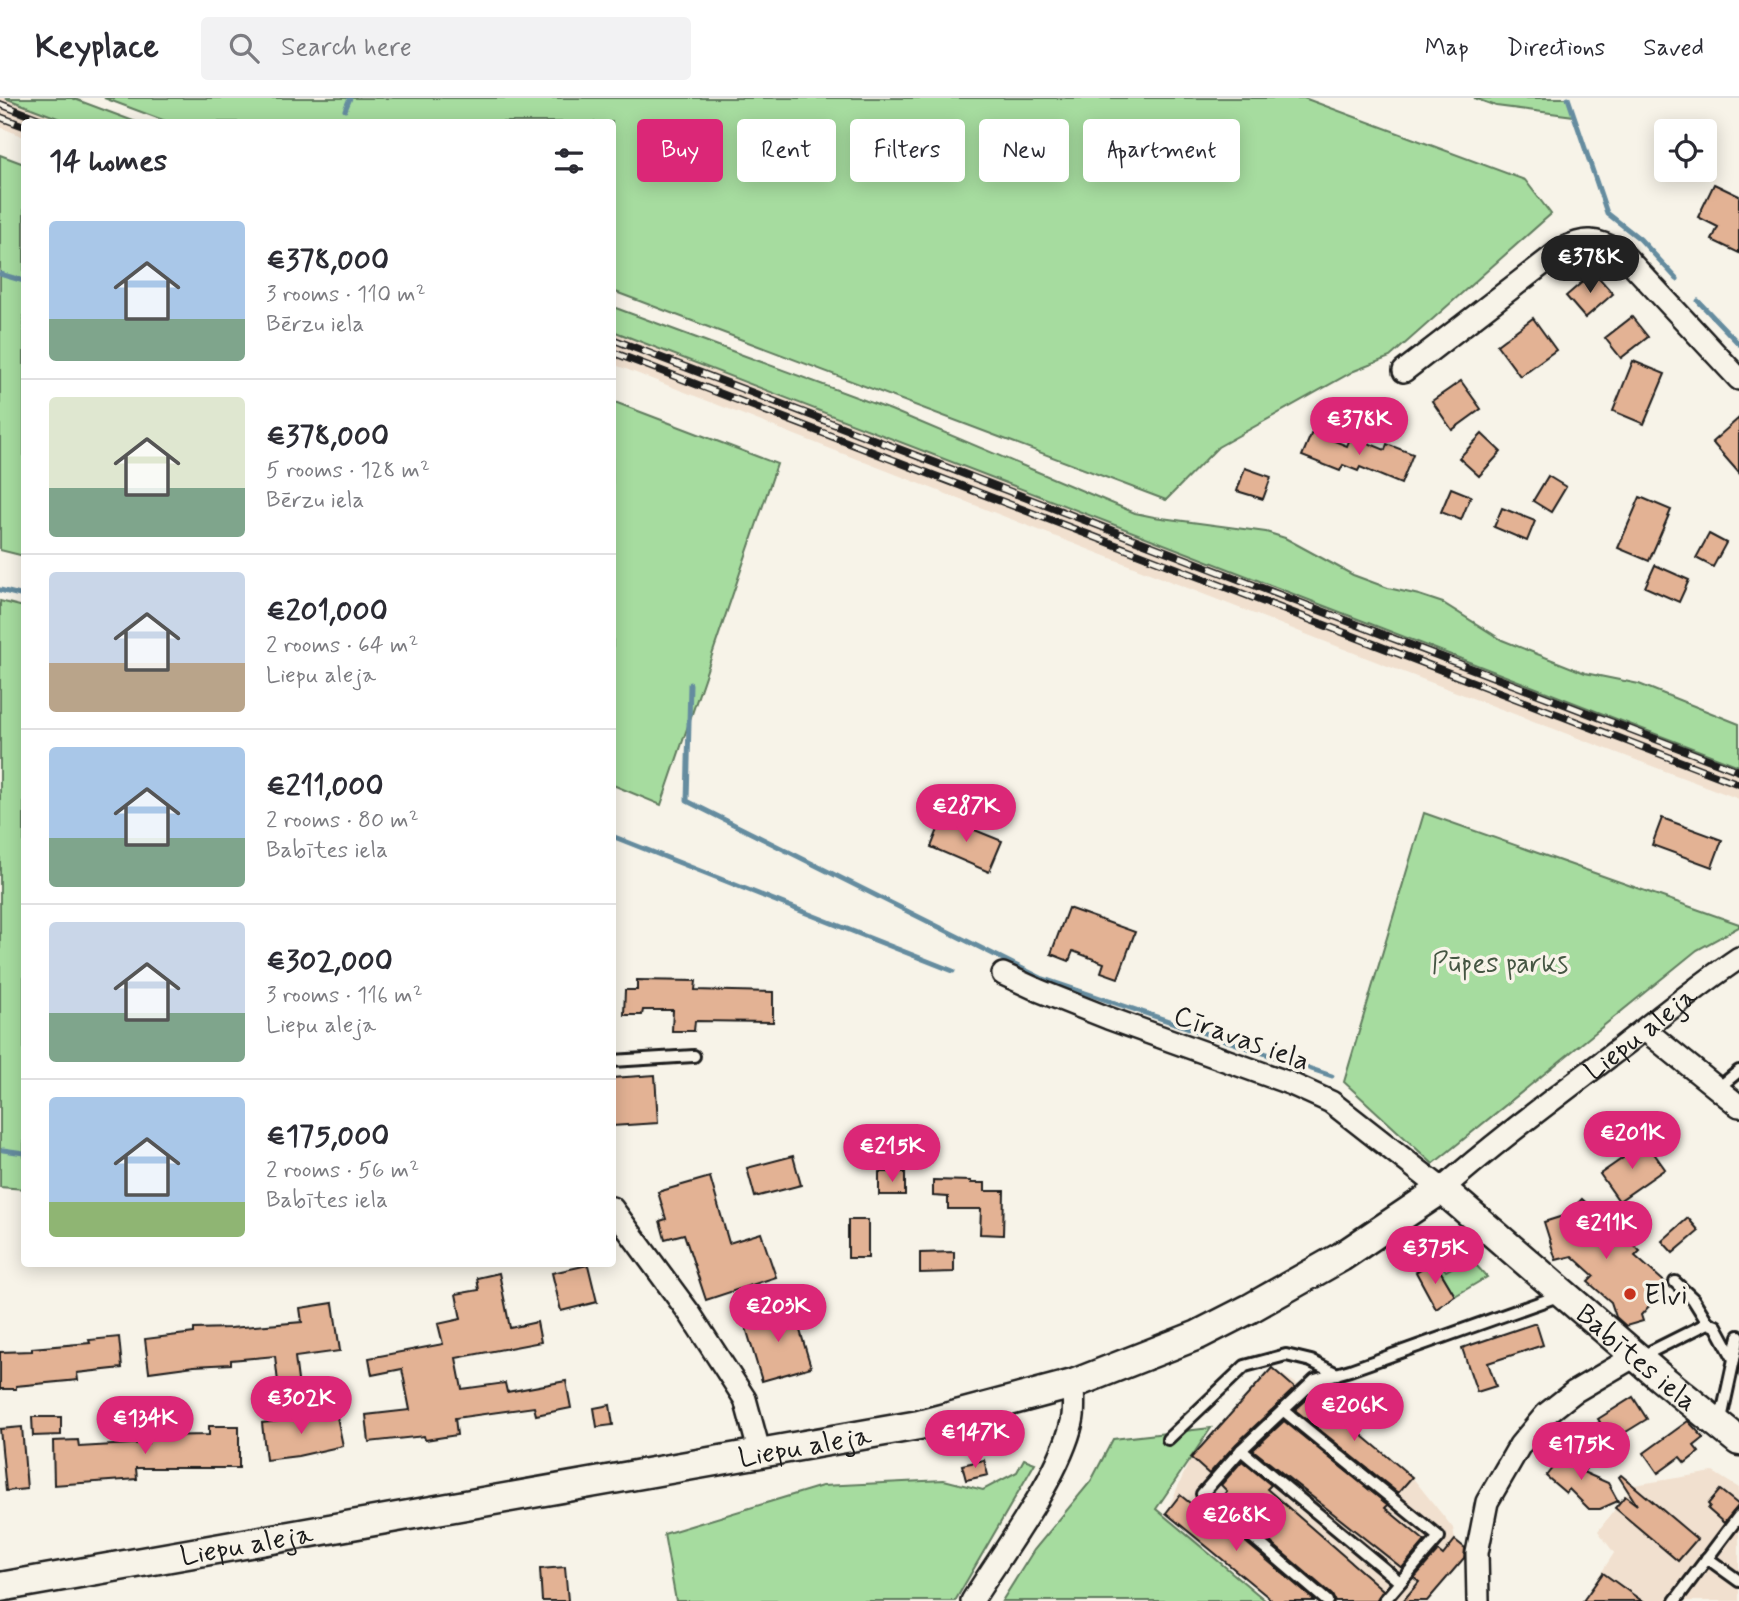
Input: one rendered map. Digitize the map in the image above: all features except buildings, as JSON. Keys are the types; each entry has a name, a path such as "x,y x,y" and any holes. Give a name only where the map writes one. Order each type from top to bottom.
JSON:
{"street":[{"path":"1404,370 1562,249 1577,241 1595,239 1620,251 1739,379"},
{"name":"Liepu aleja","path":"0,1587 919,1425 1073,1384 1176,1344 1249,1309 1341,1257 1442,1188 1675,1004 1739,958"},
{"name":"Cīravas iela","path":"1003,974 1108,1018 1289,1083 1331,1102 1442,1188"},
{"path":"1645,1030 1739,1106"},
{"name":"Babītes iela","path":"1442,1188 1634,1356 1729,1434"},
{"path":"616,1219 690,1314 745,1399 760,1454"},
{"path":"1478,1601 1477,1553 1487,1502 1520,1445 1546,1414 1574,1392 1634,1356"},
{"path":"972,1601 1045,1486 1066,1440 1074,1411 1073,1384"}],"lane":[{"path":"616,1061 694,1056"},
{"path":"1717,1089 1739,1071"},
{"path":"1675,1282 1693,1299 1708,1323 1716,1326 1734,1359"},
{"path":"1326,1601 1202,1494 1241,1450 1314,1380 1564,1294"},
{"path":"1634,1356 1648,1353 1708,1323"},
{"path":"1729,1434 1734,1359 1739,1336"},
{"path":"1168,1439 1245,1366 1286,1355 1311,1361 1337,1374"},
{"path":"1283,1410 1439,1536 1384,1601"},
{"path":"1241,1450 1400,1582"},
{"path":"1675,1601 1739,1516"},
{"path":"1707,1558 1739,1581"}],"shaded area":[{"path":"0,98 60,119 21,119 21,136 0,127"},
{"path":"616,333 1739,766 1739,799 1385,665 616,365"},
{"path":"1272,1368 1313,1394 1412,1477 1453,1528 1455,1540 1469,1552 1427,1601 1273,1601 1166,1513 1191,1458"},
{"path":"1713,1472 1739,1488 1739,1601 1583,1601 1614,1553 1598,1531 1634,1485"}],"green space":[{"path":"5,98 72,98 128,119 60,119"},
{"path":"104,98 1304,98 1525,180 1551,214 1390,357 1354,371 1218,447 1166,500 616,292 616,119 160,119"},
{"path":"1474,98 1568,98 1574,116 1496,106"},
{"path":"0,155 21,163 21,555 0,550"},
{"path":"616,308 891,410 1135,513 1266,532 1285,538 1353,575 1443,603 1502,640 1585,673 1639,684 1739,724 1739,766 616,332"},
{"path":"616,403 777,464 661,805 616,786"},
{"path":"0,601 21,606 21,1189 0,1187"},
{"name":"Pūpes parks","path":"1424,813 1739,924 1739,927 1697,950 1433,1164 1344,1082"},
{"path":"1465,1253 1487,1277 1455,1296 1439,1269 1443,1267 1446,1271 1457,1265 1454,1260"},
{"path":"1211,1428 1156,1509 1266,1601 1002,1601 1034,1550 1091,1481 1113,1439"},
{"path":"1024,1459 1035,1463 955,1601 676,1601 664,1534 822,1486 944,1480 983,1490 1017,1472"}],"waterway":[{"path":"345,110 350,98"},
{"path":"1568,98 1607,213 1640,239 1677,279"},
{"path":"0,274 21,280"},
{"path":"1698,301 1739,344"},
{"path":"0,590 21,595"},
{"path":"690,684 687,801 1041,978 1332,1076"},
{"path":"616,838 953,971"},
{"path":"3,1150 21,1153"}],"railway":[{"path":"0,104 39,119"},
{"path":"0,117 21,125"},
{"path":"616,341 1739,771"},
{"path":"616,354 1739,784"}],"place":[{"name":"Elvi","path":"1630,1294"}]}
